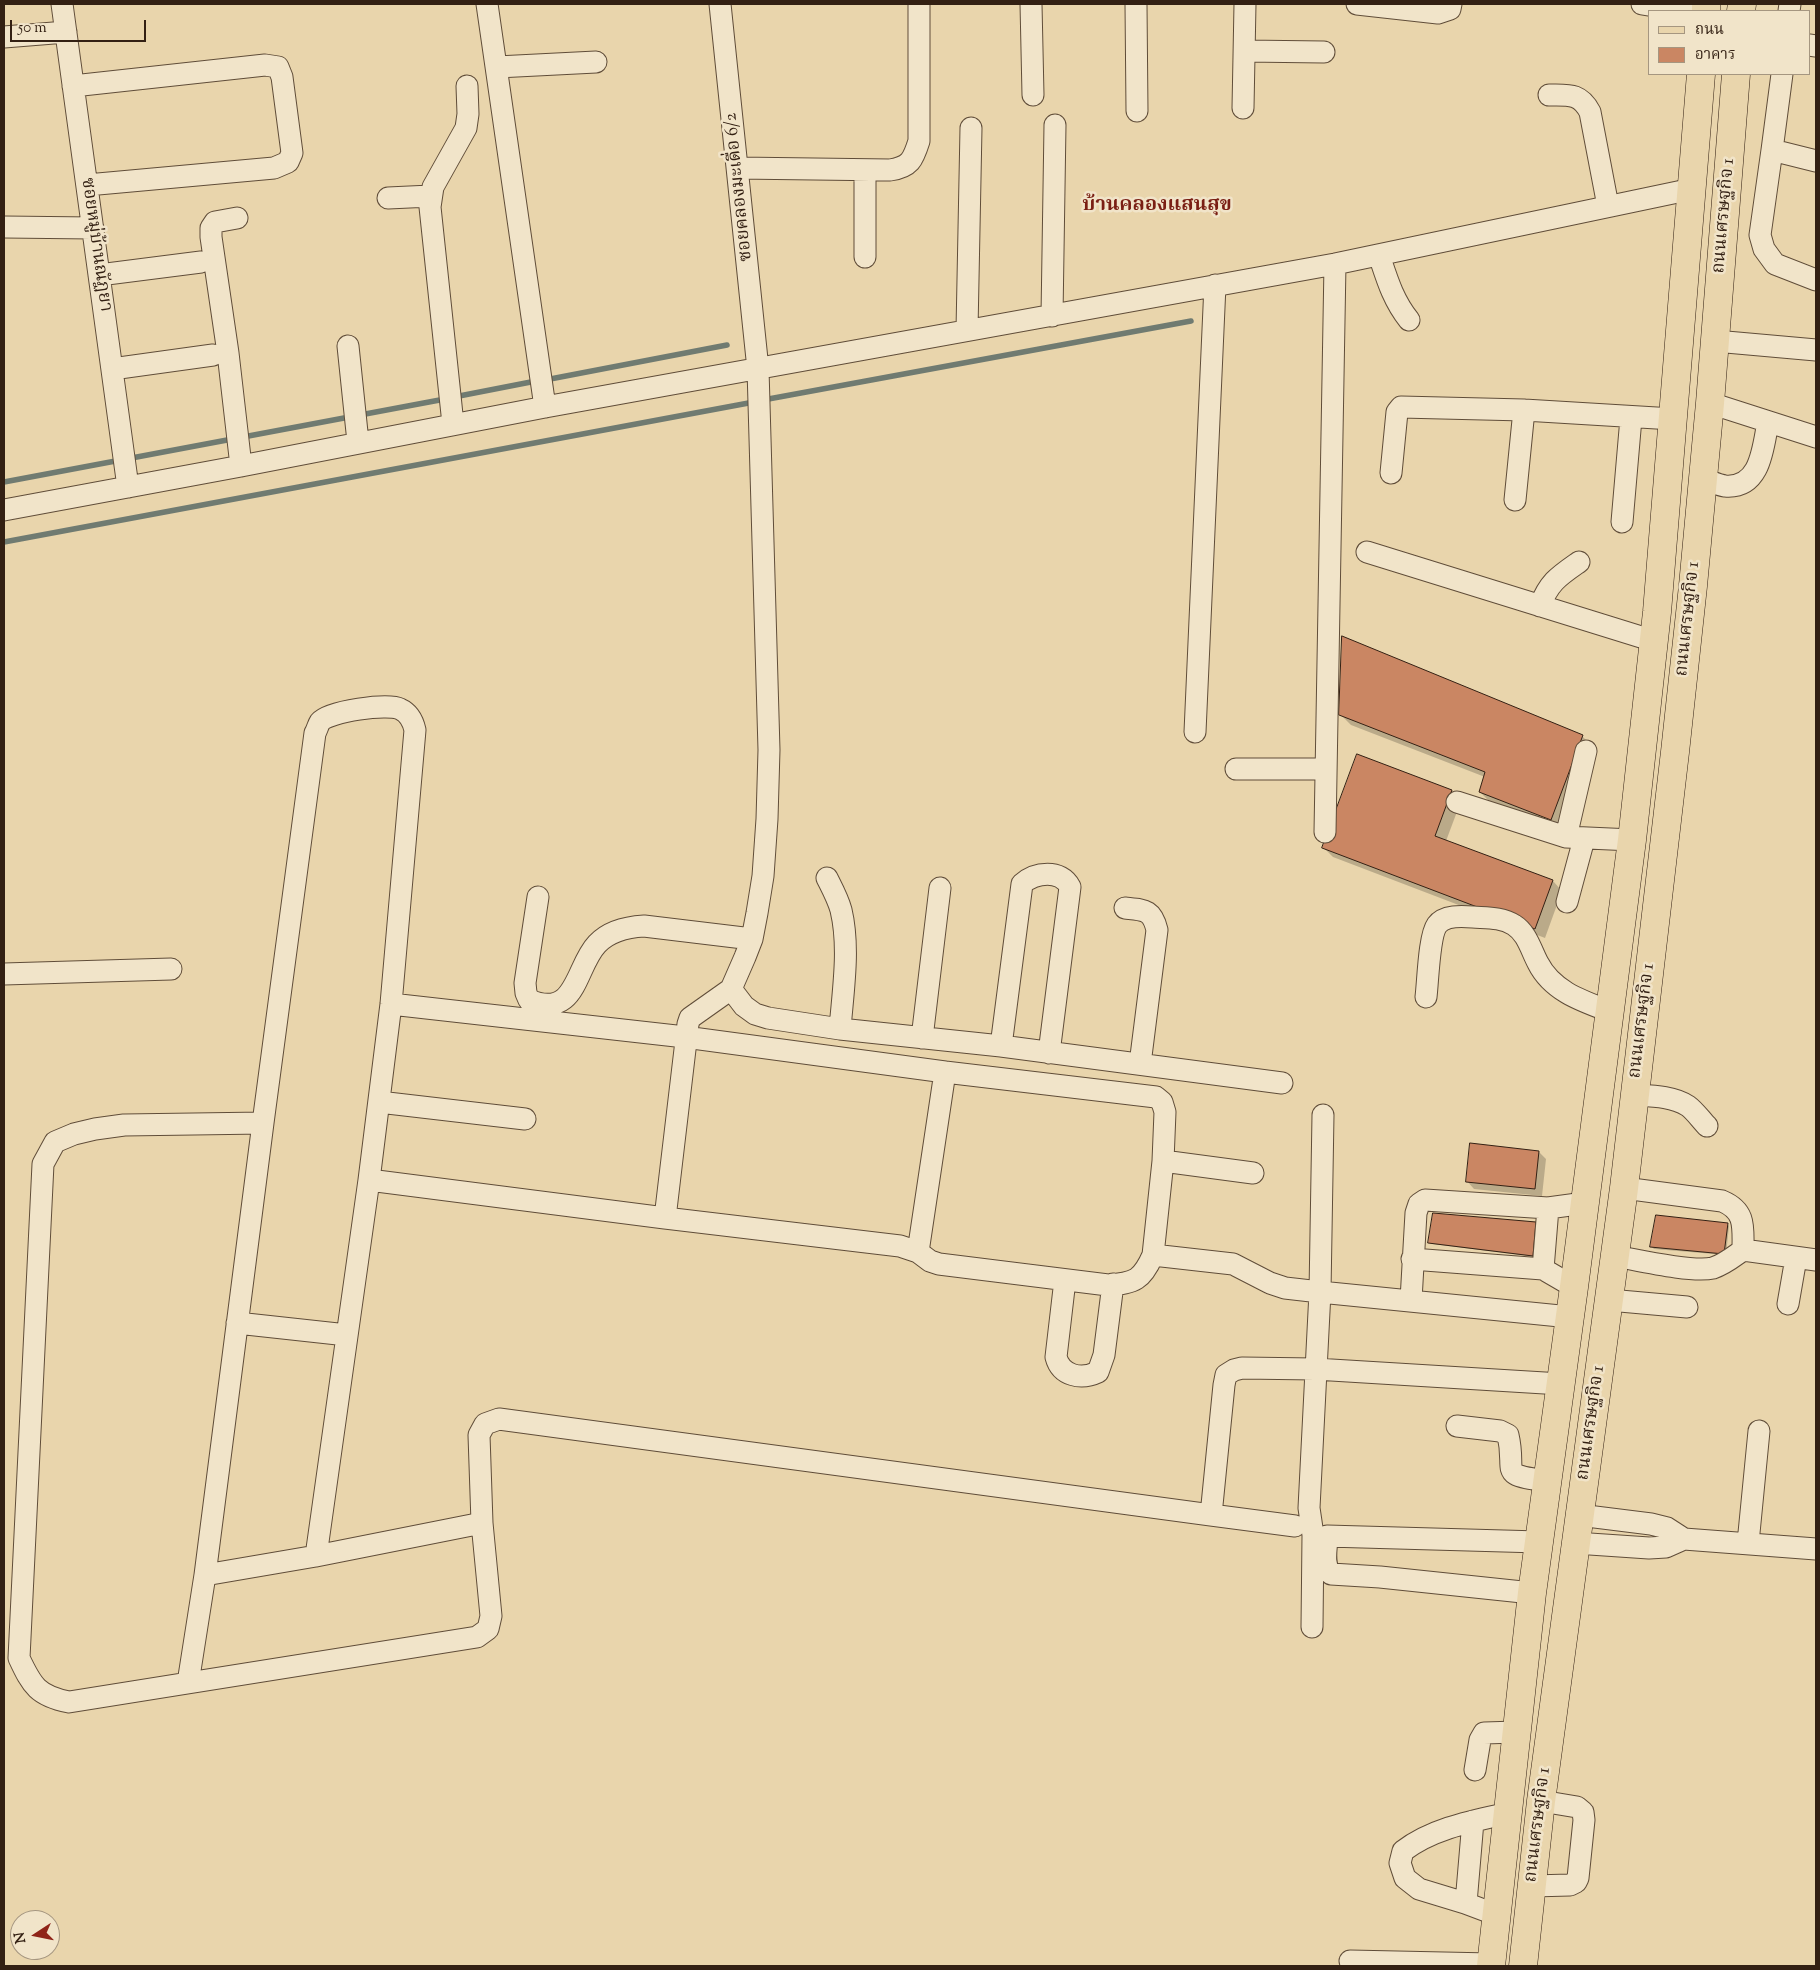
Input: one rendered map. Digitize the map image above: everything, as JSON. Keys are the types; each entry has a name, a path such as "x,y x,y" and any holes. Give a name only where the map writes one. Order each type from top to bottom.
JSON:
{"main road":[{"name":"ถนนเศรษฐกิจ 1","path":"1491,1965 1532,1593 1632,840 1657,612 1701,75"},
{"name":"ถนนเศรษฐกิจ 1","path":"1523,1966 1541,1801 1624,1188 1690,615 1710,402 1736,75"},
{"path":"1657,612 1690,615"}],"street":[{"name":"ซอยหมู่บ้านณัฏยา","path":"62,4 128,487"},
{"path":"487,4 545,407"},
{"name":"ซอยคลองมะเดื่อ 6/2","path":"720,4 758,370 769,776 763,876 752,939 731,988"},
{"path":"738,168 865,170 901,168 913,160 919,141 919,4"},
{"path":"1031,4 1033,95"},
{"path":"1136,4 1136,111"},
{"path":"1243,108 1245,4"},
{"path":"1357,4 1438,14 1450,9 1452,4"},
{"path":"1642,4 1679,10"},
{"path":"4,36 66,32"},
{"path":"1245,51 1324,52"},
{"path":"497,67 596,62"},
{"path":"73,86 265,65 278,67 282,77 292,153 288,162 274,168 87,185"},
{"path":"1782,75 1760,235 1764,249 1775,264 1816,280"},
{"path":"454,424 430,208 433,188 440,172 466,128 468,114 467,86"},
{"path":"1549,95 1578,97 1590,112 1608,206"},
{"path":"1052,316 1055,125"},
{"path":"967,330 971,128"},
{"path":"1772,150 1816,161"},
{"path":"865,170 865,257"},
{"path":"4,510 545,407 758,370 967,330 1335,264 1692,189"},
{"path":"388,198 431,196"},
{"path":"237,218 216,222 211,228 211,237 228,353 241,466"},
{"path":"4,227 93,228"},
{"path":"1379,255 1390,291 1398,306 1409,320"},
{"path":"99,275 201,262"},
{"path":"1325,832 1335,264"},
{"path":"1195,732 1215,285"},
{"path":"1715,341 1816,350"},
{"path":"348,346 358,442"},
{"path":"112,370 213,355"},
{"path":"1710,402 1816,437"},
{"path":"1391,473 1397,412 1401,406 1524,410 1631,418 1673,419"},
{"path":"1515,500 1524,410"},
{"path":"1622,522 1631,418"},
{"path":"1702,479 1724,486 1733,485 1751,477 1760,463 1768,422"},
{"path":"1367,552 1654,641"},
{"path":"1540,606 1545,592 1556,578 1579,562"},
{"path":"188,1683 205,1575 263,1123 316,733 320,722 331,714 398,707 406,712 414,722 415,730 391,1004 369,1180 316,1556"},
{"path":"1567,902 1586,752"},
{"path":"1236,769 1325,769"},
{"path":"1457,802 1575,838 1632,840"},
{"path":"1001,1046 1022,884 1029,877 1041,874 1058,876 1067,881 1070,887 1049,1053"},
{"path":"827,878 841,909 844,932 845,967 840,1029"},
{"path":"922,1038 940,888"},
{"path":"538,897 525,983 529,1000 538,1004 552,1004 564,1000 572,991 597,944 611,933 632,926 752,939"},
{"path":"1125,908 1146,911 1154,918 1157,930 1140,1064"},
{"path":"1426,997 1432,934 1438,924 1449,918 1462,916 1490,918 1514,924 1523,933 1546,976 1565,992 1577,1000 1609,1011"},
{"path":"4,974 171,969"},
{"path":"665,1218 685,1037 690,1018 731,988 744,1006 755,1014 768,1018 840,1029 1001,1046 1282,1083"},
{"path":"369,1180 900,1246 918,1252 930,1261 939,1264 1065,1280 1113,1284 1134,1281 1142,1276 1153,1255 1163,1161 1165,1112 1162,1102 1156,1097 945,1072 685,1037 391,1004"},
{"path":"918,1252 945,1072"},
{"path":"1634,1095 1669,1098 1680,1102 1689,1107 1707,1126"},
{"path":"379,1102 525,1118"},
{"path":"1312,1627 1312,1532 1309,1508 1320,1292 1323,1115"},
{"path":"263,1123 124,1125 95,1129 74,1134 55,1142 43,1164 19,1658 29,1681 51,1698 69,1702 477,1637 488,1629 491,1616 482,1523 479,1435 485,1424 499,1419 1211,1515 1312,1532 1539,1542"},
{"path":"1163,1161 1254,1173"},
{"path":"1624,1188 1722,1201 1733,1206 1738,1211 1743,1226 1743,1250"},
{"path":"1411,1300 1416,1213 1419,1204 1425,1200 1548,1208 1585,1203"},
{"path":"1543,1269 1548,1208"},
{"path":"1615,1256 1697,1269 1711,1268 1726,1263 1743,1250 1806,1259 1788,1304"},
{"path":"1153,1255 1233,1264 1270,1284 1285,1288 1570,1317"},
{"path":"1412,1259 1543,1269 1574,1287"},
{"path":"1065,1280 1056,1357 1058,1365 1063,1371 1071,1374 1091,1375 1098,1372 1104,1355 1113,1284"},
{"path":"1609,1300 1687,1307"},
{"path":"237,1323 347,1335"},
{"path":"1211,1515 1226,1375 1234,1370 1242,1368 1315,1370 1561,1384"},
{"path":"1457,1426 1500,1431 1508,1435 1510,1465 1513,1474 1519,1477 1547,1481"},
{"path":"1748,1543 1759,1431"},
{"path":"1579,1515 1652,1524 1667,1528 1684,1539"},
{"path":"205,1575 316,1556 482,1523"},
{"path":"1312,1532 1330,1574 1380,1577 1532,1593"},
{"path":"1575,1543 1650,1548 1666,1546 1684,1539 1816,1549"},
{"path":"1475,1770 1480,1740 1484,1733 1517,1732"},
{"path":"1532,1886 1570,1885 1576,1882 1578,1878 1584,1820 1583,1812 1577,1807 1541,1801"},
{"path":"1497,1915 1466,1903 1419,1889 1405,1878 1400,1863 1402,1851 1424,1837 1473,1821 1509,1813"},
{"path":"1466,1903 1473,1821"},
{"path":"1350,1961 1491,1965"}],"building":[{"path":"1342,636 1583,735 1551,820 1479,792 1485,772 1339,715"},
{"path":"1357,754 1452,790 1435,836 1553,880 1535,929 1322,848"},
{"path":"1470,1143 1539,1151 1535,1189 1466,1182"},
{"path":"1433,1213 1536,1222 1533,1256 1428,1243"},
{"path":"1656,1215 1728,1223 1724,1254 1650,1247"}],"waterway":[{"path":"763,400 1191,321"},
{"path":"545,380 727,345"},
{"path":"454,397 536,381"},
{"path":"4,482 445,399"},
{"path":"4,542 754,402"}],"district":[{"name":"บ้านคลองแสนสุข","path":"1157,207"}]}
